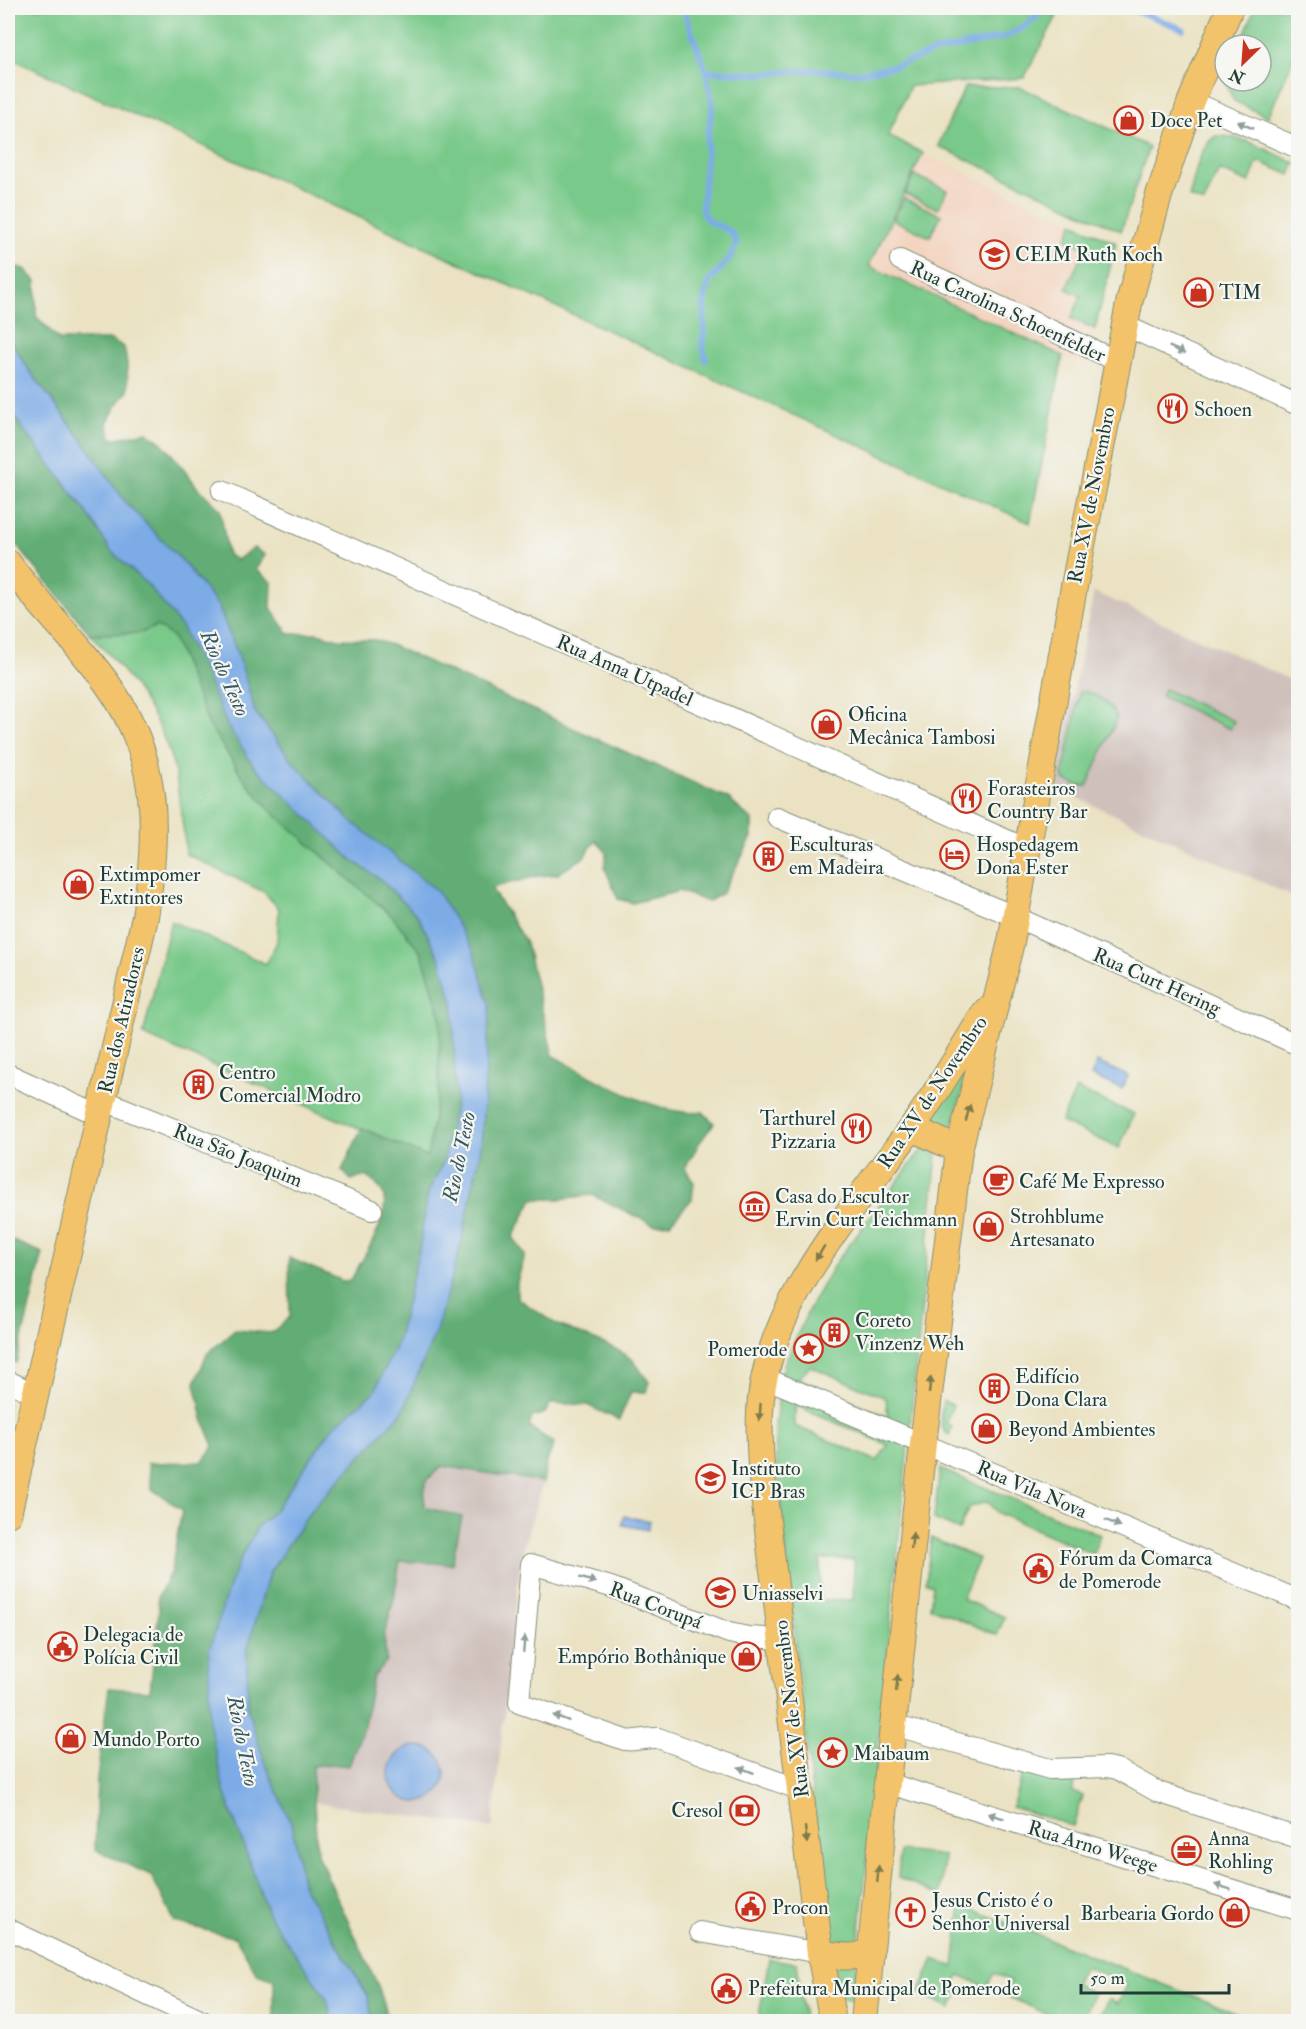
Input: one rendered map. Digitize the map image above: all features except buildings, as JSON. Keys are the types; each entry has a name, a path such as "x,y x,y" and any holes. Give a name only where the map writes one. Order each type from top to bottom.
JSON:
{"main road":[{"name":"Rua XV de Novembro","path":"864,2022 923,1443 959,1150 1016,917 1117,361 1136,275 1159,195 1191,101 1230,8"},
{"name":"Rua dos Atiradores","path":"8,563 36,600 106,682 124,709 136,734 147,767 154,826 153,866 145,917 8,1514"},
{"name":"Rua XV de Novembro","path":"833,2022 820,1953 760,1457 760,1420 765,1377 778,1335 821,1251 912,1128 997,994"},
{"path":"912,1128 959,1150"},
{"path":"820,1953 854,1957 871,1951"}],"street":[{"path":"1191,101 1299,148"},
{"name":"Rua Carolina Schoenfelder","path":"900,260 1117,361"},
{"path":"1124,326 1299,405"},
{"name":"Rua Anna Utpadel","path":"222,491 1028,849"},
{"name":"Rua Curt Hering","path":"777,817 1016,917 1299,1045"},
{"name":"Rua São Joaquim","path":"8,1074 372,1210"},
{"name":"Rua Vila Nova","path":"765,1377 1299,1600"},
{"path":"8,1381 35,1394"},
{"name":"Rua Corupá","path":"782,1639 748,1637 729,1633 611,1587 531,1564 519,1703 632,1742 652,1737 658,1738 801,1790"},
{"path":"893,1725 1050,1769 1107,1767 1117,1769 1158,1792 1299,1838"},
{"name":"Rua Arno Weege","path":"887,1783 1299,1910"},
{"path":"8,1929 204,2022"},
{"path":"700,1932 820,1953"}],"shaded area":[{"name":"CEIM Ruth Koch","path":"923,153 1116,243 1087,368 869,266"},
{"path":"1094,592 1298,683 1298,899 1054,787"},
{"path":"442,1466 543,1482 521,1556 492,1828 316,1803 312,1766 331,1764 349,1766 364,1725 373,1676 386,1661 384,1635 393,1603 399,1561 452,1564 424,1507 425,1482"}],"green space":[{"path":"8,8 1037,8 1057,16 1024,78 910,86 888,136 923,153 869,266 1063,356 1030,523 8,57"},
{"path":"1255,8 1298,8 1298,48 1268,117 1234,101 1230,93 1273,93 1273,33 1245,33"},
{"path":"965,87 1020,87 1149,147 1121,231 938,146"},
{"path":"1216,136 1247,141 1295,163 1290,175 1258,161 1249,183 1219,170 1204,203 1189,197 1201,155 1205,147"},
{"path":"914,175 947,190 938,209 905,194"},
{"path":"904,198 941,215 930,237 893,220"},
{"path":"1073,223 1116,243 1095,329 1071,319 1081,296 1066,289 1085,248 1066,239"},
{"path":"8,265 25,269 36,281 36,316 59,340 111,340 124,347 128,391 107,423 112,439 147,432 161,442 197,487 220,509 228,555 237,560 254,548 265,555 256,570 272,582 271,608 289,634 317,633 339,639 375,640 391,645 727,798 752,820 752,837 722,893 708,902 679,891 633,903 618,899 605,868 606,852 596,840 583,858 558,874 538,876 491,888 526,943 553,1056 647,1103 667,1109 703,1112 714,1123 685,1168 694,1183 692,1199 670,1223 654,1225 592,1195 533,1199 513,1237 525,1255 517,1282 517,1298 556,1324 614,1348 632,1359 649,1382 647,1392 631,1392 619,1420 587,1405 551,1403 545,1413 532,1417 529,1427 554,1443 543,1482 442,1466 425,1482 424,1507 462,1517 452,1564 400,1561 393,1603 384,1635 386,1661 373,1676 364,1725 349,1766 331,1764 312,1766 317,1854 379,1988 389,2021 373,2021 368,1996 302,1884 293,1828 266,1766 248,1711 247,1651 269,1573 312,1509 402,1412 436,1331 461,1244 481,1147 490,1005 349,819 293,762 255,712 240,660 218,606 184,563 126,503 29,370 8,337"},
{"path":"8,405 20,425 86,511 111,551 148,585 181,626 254,766 352,860 380,879 418,916 440,959 453,1002 456,1101 444,1161 428,1194 419,1250 397,1342 375,1391 333,1427 274,1511 259,1525 243,1553 224,1791 269,1916 327,1999 332,2021 272,2021 274,1980 257,1974 236,1938 175,1922 151,1875 95,1850 97,1778 109,1688 150,1691 159,1610 158,1597 171,1571 182,1510 152,1489 148,1463 202,1462 214,1446 203,1419 195,1383 207,1354 235,1330 271,1333 290,1317 289,1258 343,1281 351,1280 374,1238 385,1203 380,1189 367,1176 351,1180 342,1170 362,1128 427,1157 439,1086 440,1014 422,953 392,916 271,811 244,779 209,725 173,637 157,626 141,633 90,634 15,543 8,533"},
{"path":"157,626 173,637 209,725 244,779 271,811 392,916 422,953 440,1014 439,1086 427,1158 143,1035 171,921 266,964 277,942 279,909 264,892 186,854 174,768 161,730 141,696 90,634 141,633"},
{"path":"1164,689 1234,721 1230,729 1161,696"},
{"path":"1080,691 1102,700 1117,718 1087,786 1079,786 1064,780 1063,774"},
{"path":"979,1035 951,1131 943,1134 933,1129 931,1122"},
{"path":"1076,1089 1134,1114 1119,1148 1061,1122"},
{"path":"923,1148 937,1153 853,2000 839,1997 797,1661 776,1459 775,1425 785,1362 809,1309 836,1262","holes":["810,1366 886,1398 888,1417 798,1378","795,1405 888,1445 877,1461 795,1426","820,1559 854,1559 853,1600 820,1600"]},
{"path":"8,1239 43,1253 16,1363 8,1360"},
{"path":"943,1401 953,1405 946,1423 952,1427 949,1435 941,1424"},
{"path":"940,1469 1100,1535 1093,1554 998,1513 987,1502 969,1507 959,1530 934,1519"},
{"path":"931,1538 979,1559 962,1599 1005,1617 997,1635 930,1607 933,1585 926,1582"},
{"path":"1023,1772 1058,1782 1075,1782 1072,1792 1083,1796 1073,1826 1012,1807"},
{"path":"900,1851 944,1856 940,1895 898,1878"},
{"path":"961,1905 1257,2021 1098,2021 1108,1999 1118,2004 1127,1985 1084,1966 1075,1984 1094,1993 1081,2021 1062,2021 1005,1995 1011,1981 994,1973 987,1987 959,1975 954,1985 960,1988 951,2008 919,1993 934,1959 954,1967"},
{"path":"769,1959 797,1963 804,2021 758,2021"}],"water":[{"name":"Rio do Testo","path":"8,337 29,370 126,503 184,563 218,606 240,660 255,712 293,762 349,819 437,891 473,950 490,1005 481,1147 461,1244 436,1331 402,1412 312,1509 269,1573 247,1651 248,1711 266,1766 293,1828 302,1884 368,1996 373,2021 332,2021 327,1999 269,1916 224,1791 209,1723 209,1651 230,1583 259,1525 274,1511 333,1427 375,1391 397,1342 419,1250 428,1193 444,1161 456,1101 453,1002 440,959 418,916 380,879 352,860 254,766 228,727 203,669 181,626 148,585 111,551 86,511 20,425 8,405"},
{"path":"1097,1062 1128,1076 1122,1089 1091,1076"},
{"path":"624,1516 650,1521 648,1530 622,1525"},
{"path":"411,1746 423,1746 433,1750 441,1758 445,1774 441,1790 433,1798 423,1802 411,1802 401,1798 393,1790 389,1780 389,1768 393,1758 401,1750"}],"waterway":[{"path":"679,8 684,11 706,71 760,74 815,70 857,73 895,66 933,52 1005,37 1024,27 1047,8"},
{"path":"1123,8 1140,12 1183,29"},
{"path":"706,71 713,106 708,132 702,212 708,221 730,231 737,243 728,261 710,280 704,298 702,344 706,360"}],"place":[{"name":"Doce Pet","path":"1129,120"},
{"name":"CEIM Ruth Koch","path":"994,254"},
{"name":"TIM","path":"1198,292"},
{"name":"Schoen","path":"1173,409"},
{"name":"Oficina Mecânica Tambosi","path":"827,725"},
{"name":"Forasteiros Country Bar","path":"966,799"},
{"name":"Hospedagem Dona Ester","path":"955,855"},
{"name":"Esculturas em Madeira","path":"768,856"},
{"name":"Extimpomer Extintores","path":"78,885"},
{"name":"Centro Comercial Modro","path":"198,1084"},
{"name":"Tarthurel Pizzaria","path":"857,1129"},
{"name":"Café Me Expresso","path":"998,1181"},
{"name":"Casa do Escultor Ervin Curt Teichmann","path":"754,1207"},
{"name":"Strohblume Artesanato","path":"989,1227"},
{"name":"Coreto Vinzenz Weh","path":"834,1332"},
{"name":"Pomerode","path":"808,1349"},
{"name":"Edifício Dona Clara","path":"994,1388"},
{"name":"Beyond Ambientes","path":"987,1429"},
{"name":"Instituto ICP Bras","path":"710,1479"},
{"name":"Fórum da Comarca de Pomerode","path":"1038,1569"},
{"name":"Uniasselvi","path":"721,1593"},
{"name":"Delegacia de Polícia Civil","path":"62,1646"},
{"name":"Empório Bothânique","path":"747,1656"},
{"name":"Mundo Porto","path":"71,1739"},
{"name":"Maibaum","path":"832,1753"},
{"name":"Cresol","path":"744,1810"},
{"name":"Anna Rohling","path":"1187,1850"},
{"name":"Procon","path":"751,1907"},
{"name":"Jesus Cristo é o Senhor Universal","path":"911,1912"},
{"name":"Barbearia Gordo","path":"1235,1913"},
{"name":"Prefeitura Municipal de Pomerode","path":"727,1988"}]}
